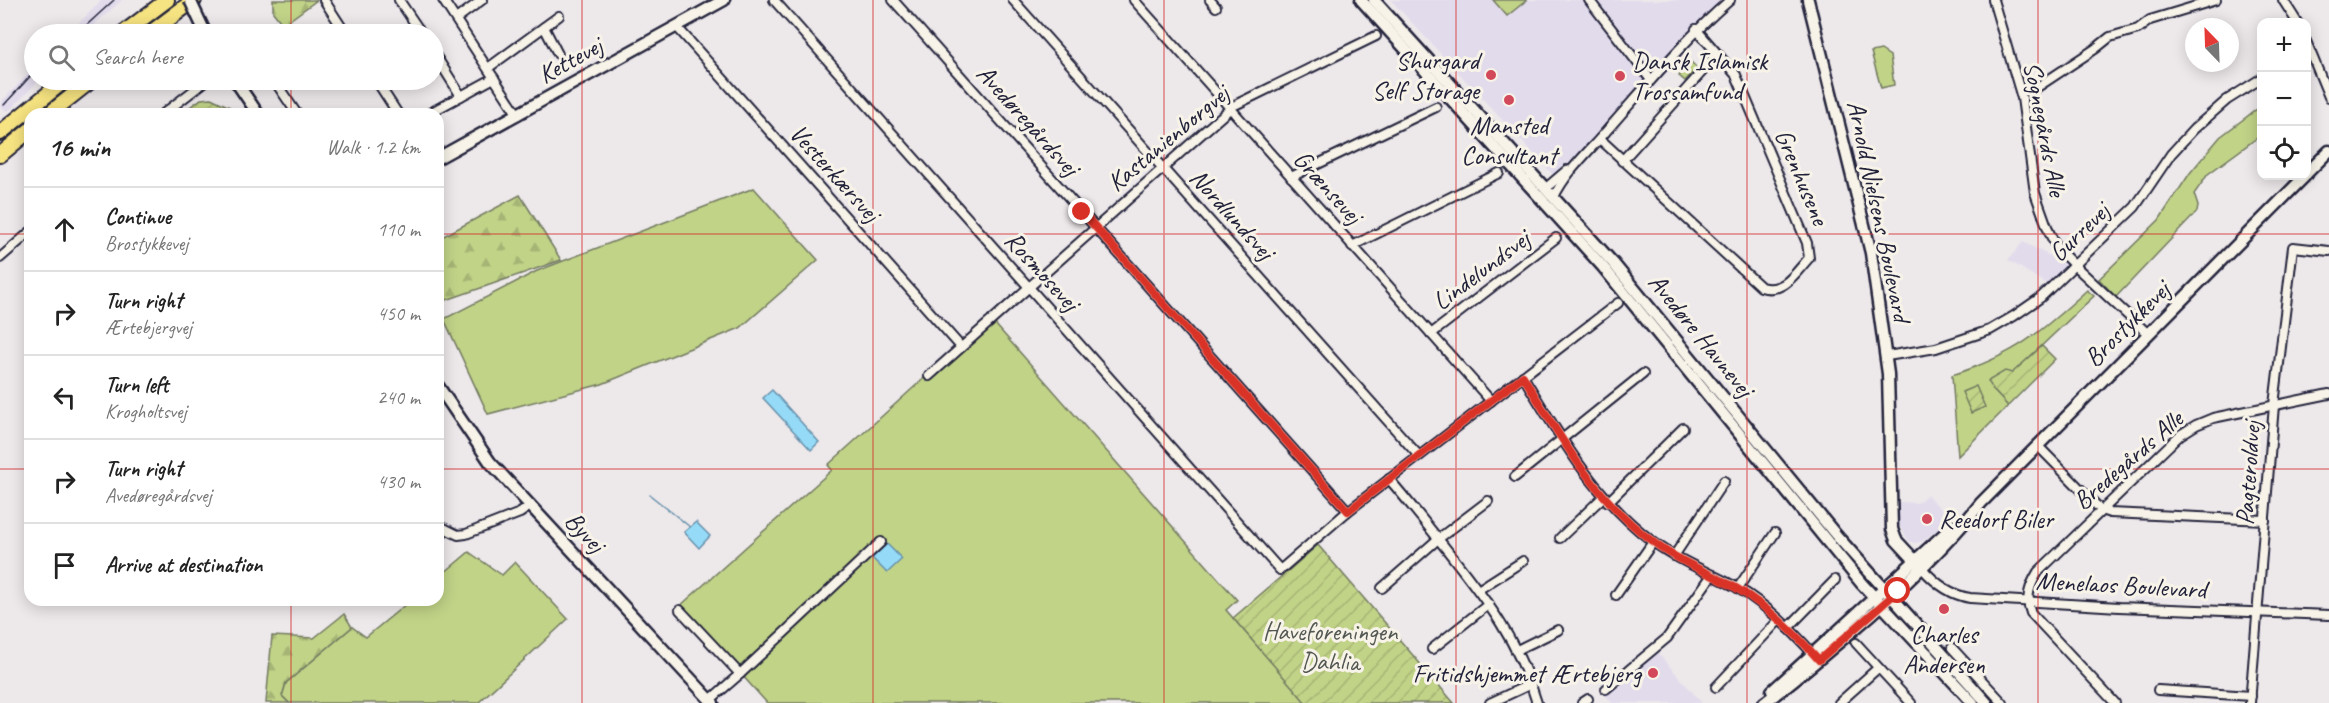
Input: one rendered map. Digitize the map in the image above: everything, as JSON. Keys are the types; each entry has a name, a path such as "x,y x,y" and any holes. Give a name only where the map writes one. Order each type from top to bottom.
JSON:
{"highway":[{"path":"135,24 166,0"},
{"path":"162,24 192,0"},
{"path":"31,108 53,90"},
{"path":"57,108 79,90"},
{"path":"0,133 24,113"},
{"path":"0,155 24,135"}],"street":[{"path":"192,0 202,24"},
{"path":"324,0 340,24"},
{"path":"399,0 415,24"},
{"path":"443,0 518,115"},
{"path":"456,19 482,0"},
{"name":"Kettevej","path":"444,155 724,0"},
{"name":"Rosmosevej","path":"774,0 1280,570 1348,511"},
{"name":"Avedøregårdsvej","path":"893,0 1348,511"},
{"name":"Nordlundsvej","path":"1013,0 1419,456"},
{"name":"Grænsevej","path":"1134,0 1491,401"},
{"path":"1210,0 1216,7"},
{"name":"Avedøre Havnevej","path":"1361,0 1603,267 1826,542 1973,703"},
{"name":"Avedøre Havnevej","path":"1374,0 1612,263 1778,466 1987,703"},
{"path":"1589,0 1651,80"},
{"path":"1554,197 1562,182 1580,160 1696,29 1730,0"},
{"name":"Arnold Nielsens Boulevard","path":"1808,0 1871,254 1887,356 1890,519 1896,540 1918,565"},
{"name":"Sognegårds Alle","path":"1993,0 2022,98 2035,193 2040,213 2057,248 2148,334"},
{"path":"2030,92 2110,37 2138,29 2150,20 2216,0"},
{"path":"2283,0 2294,18"},
{"path":"488,68 559,16"},
{"path":"544,27 558,54"},
{"name":"Vesterkærsvej","path":"677,27 961,347"},
{"name":"Grenhusene","path":"1600,139 1761,287 1776,289 1783,286 1809,258 1807,243 1738,78 1696,29"},
{"name":"Kastanienborgvej","path":"929,376 1230,108 1376,36"},
{"path":"1622,161 1718,54"},
{"path":"2311,59 2329,98"},
{"path":"444,69 461,96"},
{"path":"439,108 494,78"},
{"name":"Gurrevej","path":"1887,356 1936,348 1990,330 2040,298 2135,207 2171,154 2186,137 2227,100 2257,81"},
{"path":"172,108 194,90"},
{"path":"242,90 254,108"},
{"path":"281,90 293,108"},
{"path":"382,90 394,108"},
{"path":"1291,177 1436,107"},
{"name":"Brostykkevej","path":"2311,170 2329,151"},
{"path":"1546,188 1580,160"},
{"path":"1352,246 1499,173"},
{"name":"Brostykkevej","path":"1762,703 1918,565 2301,180"},
{"path":"0,258 24,237"},
{"name":"Lindelundsvej","path":"1431,334 1556,238"},
{"name":"Pagteroldvej","path":"2250,699 2274,405 2293,247 2329,251"},
{"path":"1348,511 1618,303"},
{"path":"1515,477 1643,374"},
{"path":"1523,376 1583,472 1605,500 1653,542 1674,556 1737,588 1779,620 1816,656"},
{"name":"Bredegårds Alle","path":"2028,602 2031,585 2038,572 2180,435 2213,418 2329,394"},
{"name":"Byvej","path":"444,395 490,462 712,702 881,542"},
{"path":"1560,538 1683,428"},
{"path":"2038,446 2101,510 2110,513 2265,520"},
{"path":"1389,479 1489,604 1517,650 1537,703"},
{"path":"1674,556 1724,481"},
{"path":"1382,588 1438,539 1488,501"},
{"path":"444,528 458,534 465,534 519,513 530,506"},
{"path":"1737,588 1775,533"},
{"path":"1616,595 1653,542"},
{"path":"1478,590 1523,561"},
{"name":"Menelaos Boulevard","path":"1918,565 1948,591 1958,596 2028,602 2329,615"},
{"path":"1606,689 1667,638 1712,575"},
{"path":"1788,628 1835,580"},
{"path":"2028,602 2031,613 2115,703"},
{"path":"1432,649 1489,604"},
{"path":"680,610 740,674"},
{"path":"1716,687 1779,620"},
{"path":"1517,650 1558,630"},
{"path":"1856,644 1911,703"},
{"path":"1952,648 2003,703"},
{"path":"1839,703 1878,668"},
{"path":"1490,703 1531,684"},
{"path":"2158,690 2250,699"}],"shaded area":[{"path":"102,0 122,0 95,24 78,24"},
{"path":"1391,0 1493,0 1507,16 1528,0 1728,0 1557,179"},
{"path":"24,78 24,90 29,90 11,109 7,111 0,107 3,100"},
{"path":"2023,242 2067,265 2047,284 2008,260"},
{"path":"1927,495 1951,519 1923,541 1914,543 1909,541 1899,525 1898,502 1917,503"},
{"name":"Fritidshjemmet Ærtebjerg","path":"1657,652 1702,703 1612,703 1605,695"}],"green space":[{"path":"273,0 317,0 284,24 273,12"},
{"path":"1493,0 1527,0 1507,16"},
{"path":"1881,50 1890,56 1894,85 1881,88 1871,52"},
{"path":"1691,62 1697,68 1685,81 1679,76"},
{"path":"211,98 231,108 188,108 201,99"},
{"path":"2257,109 2257,138 2208,174 2194,194 2198,206 2197,212 2116,297 2099,279 2159,220 2190,173 2220,137"},
{"path":"754,188 818,260 740,328 602,384 488,414 444,319 537,271"},
{"path":"520,195 561,260 444,301 444,236"},
{"path":"2087,290 2094,296 1994,391 2008,406 1958,456 1952,375 1993,359 2026,341"},
{"path":"986,322 991,327 995,324 1237,600 1226,610 1307,703 767,703 680,606 832,470 828,465"},
{"path":"2042,346 2055,359 2008,406 1988,381 2005,371 2012,373"},
{"path":"1976,386 1985,407 1971,413 1962,392"},
{"name":"Haveforeningen Dahlia","path":"1318,545 1454,703 1306,703 1233,618"},
{"path":"469,552 502,575 515,562 568,619 478,703 289,703 282,696 286,683 352,627 366,637 404,606 444,606 444,573"},
{"path":"344,614 352,627 286,683 282,696 289,703 266,703 272,636 314,638"}],"water":[{"path":"772,390 819,442 811,450 763,398"},
{"path":"696,522 710,536 699,548 684,532"},
{"path":"887,544 902,559 887,573 872,558"}],"waterway":[{"path":"650,495 690,527"}],"railway":[{"path":"88,24 114,0"},
{"path":"4,105 24,83"}],"place":[{"name":"Shurgard Self Storage","path":"1491,75"},
{"name":"Dansk Islamisk Trossamfund","path":"1620,76"},
{"name":"Mansted Consultant","path":"1509,100"},
{"name":"Reedorf Biler","path":"1927,519"},
{"name":"Charles Andersen","path":"1944,609"},
{"name":"Fritidshjemmet Ærtebjerg","path":"1653,673"}],"route":[{"path":"1082,212 1348,511 1523,376 1583,472 1608,502 1664,550 1737,588 1761,605 1788,628 1819,660 1898,591"}]}
